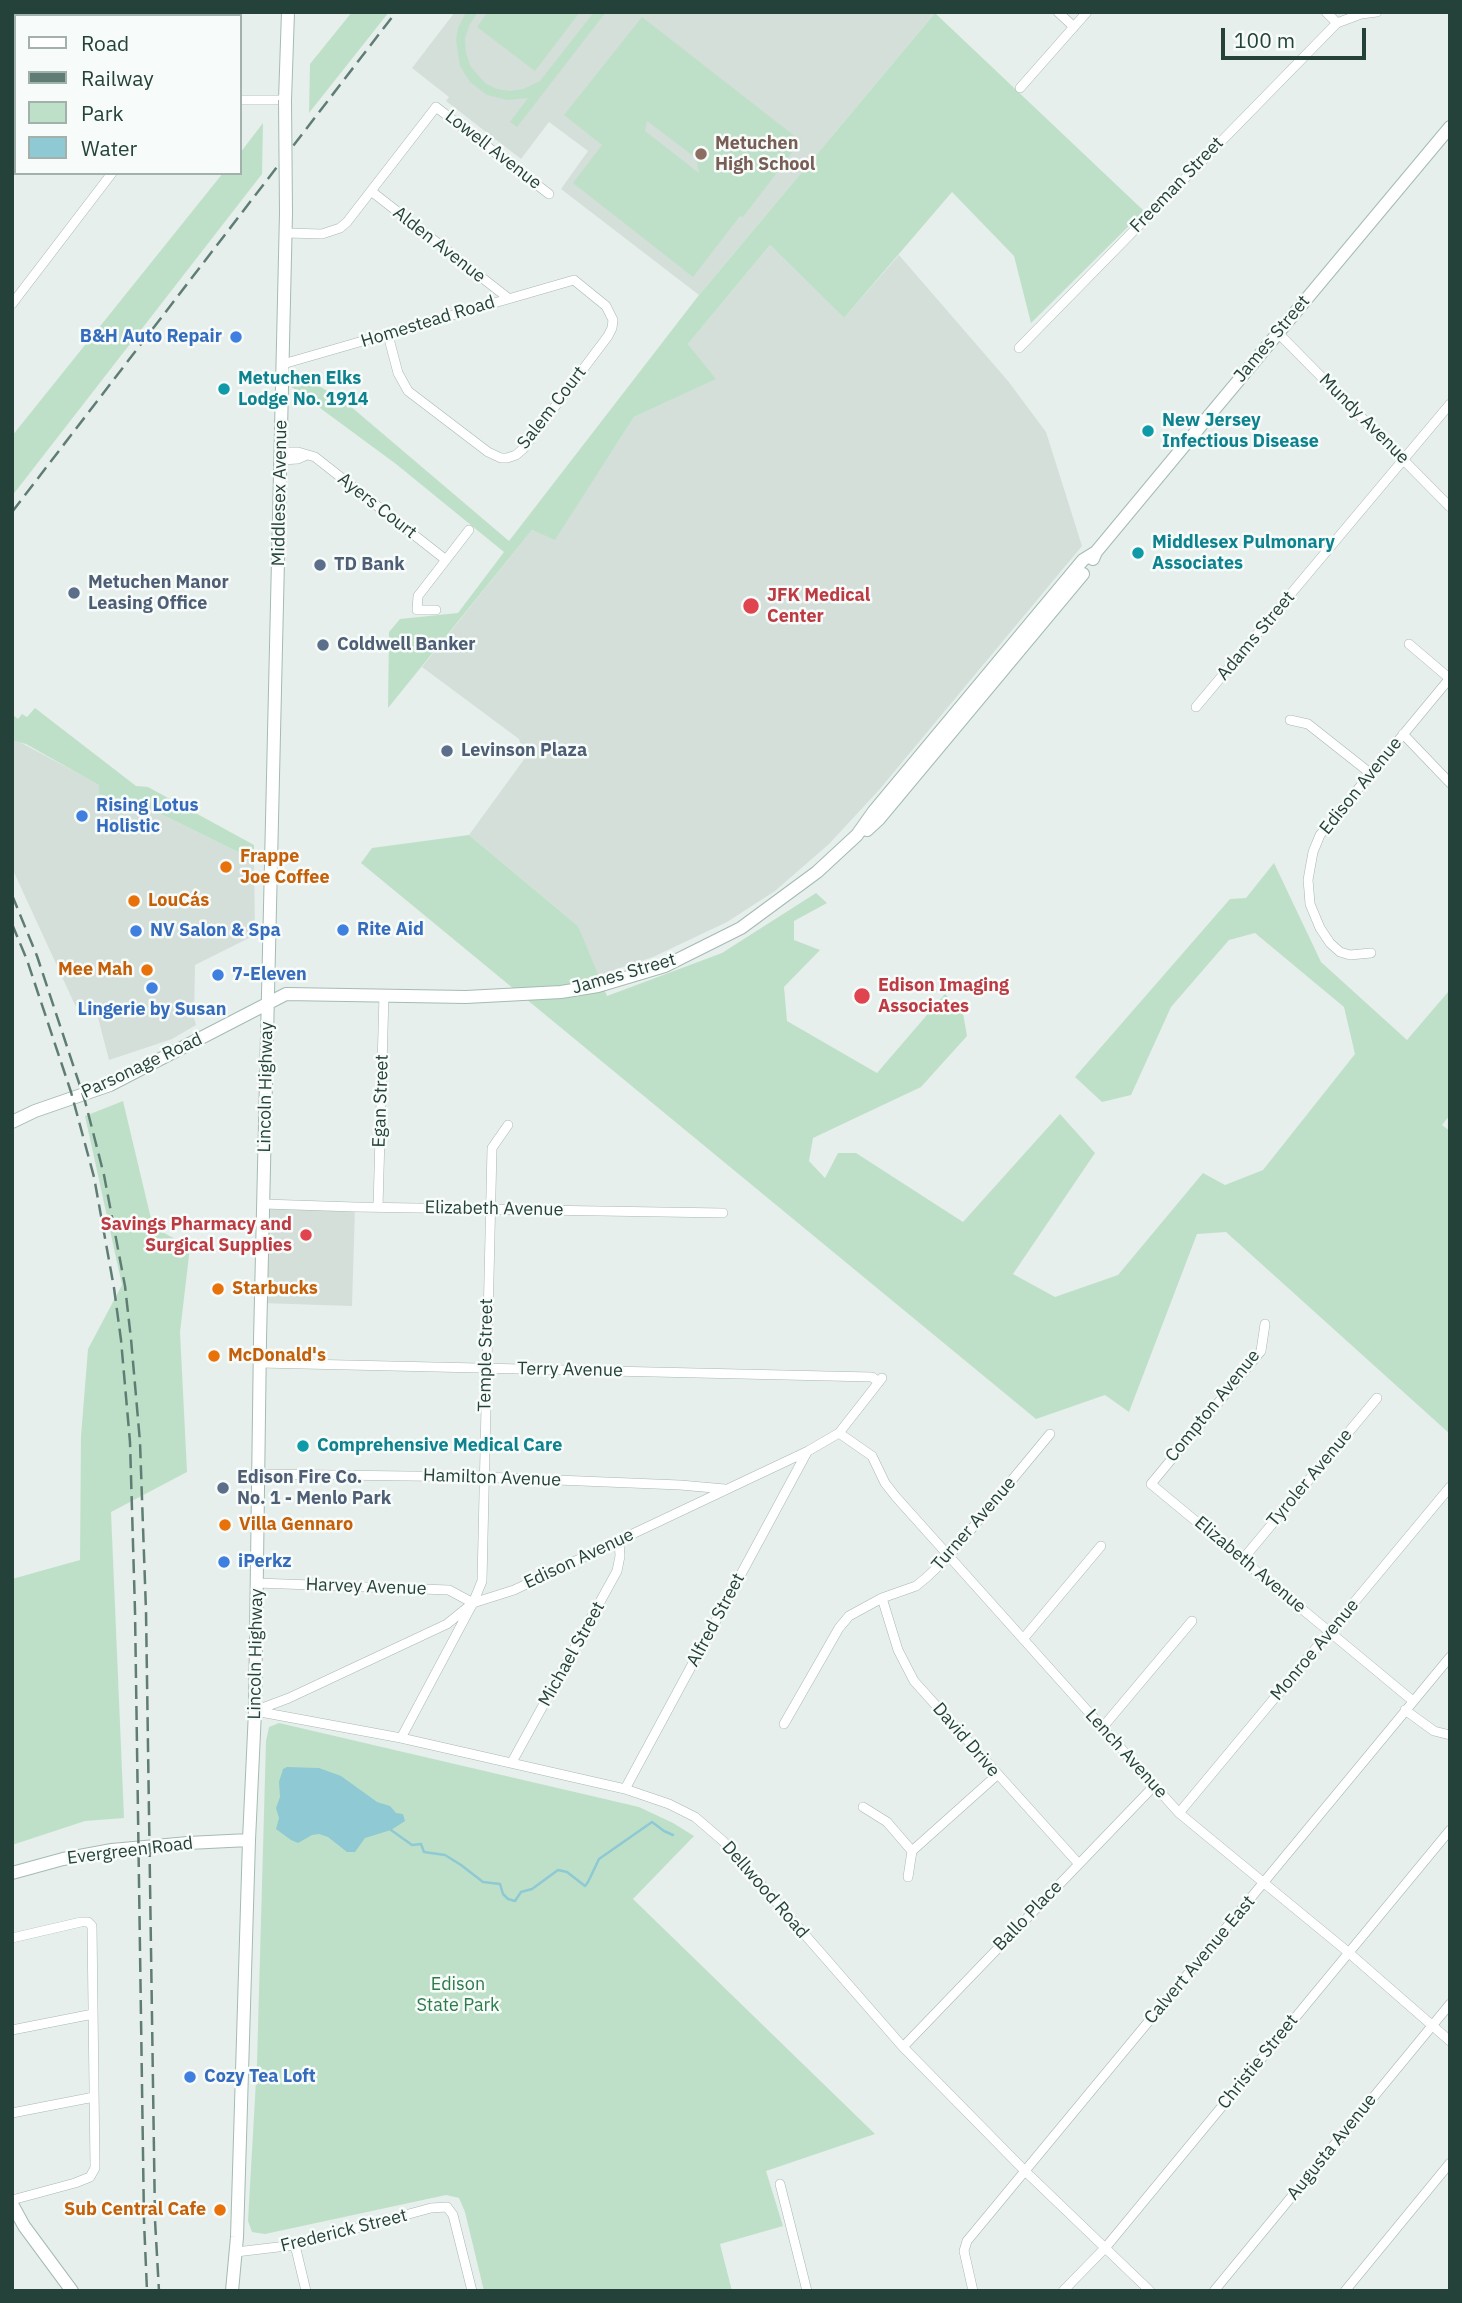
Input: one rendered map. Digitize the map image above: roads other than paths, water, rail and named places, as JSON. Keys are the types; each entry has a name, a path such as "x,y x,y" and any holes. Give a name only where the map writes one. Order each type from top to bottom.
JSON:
{"main road":[{"name":"Middlesex Avenue","path":"273,807 286,233 285,100 288,12"},
{"name":"James Street","path":"268,1001 286,994 466,997 561,992 598,985 666,966 741,928 817,872 857,835 869,829 879,819 1090,566 1096,552 1450,127"},
{"name":"Lincoln Highway","path":"232,2291 236,2252 255,1711 273,807"},
{"name":"Parsonage Road","path":"12,1122 110,1084 189,1045 268,1001"},
{"name":"Evergreen Road","path":"12,1872 112,1850 249,1840"},
{"path":"12,2202 24,2226 72,2291"}],"street":[{"path":"1058,12 1074,27"},
{"path":"1020,88 1087,12"},
{"path":"1326,12 1337,23 1361,14 1377,12"},
{"name":"Freeman Street","path":"1019,348 1337,23"},
{"path":"242,100 285,100"},
{"name":"Lowell Avenue","path":"371,191 436,107 549,194"},
{"path":"12,304 110,175"},
{"path":"286,233 332,232 347,222 371,191"},
{"name":"Alden Avenue","path":"371,191 508,298"},
{"name":"Homestead Road","path":"283,364 574,279"},
{"name":"Salem Court","path":"388,335 398,373 408,391 488,452 507,458 523,449 612,328 611,313 606,306 574,279"},
{"name":"Mundy Avenue","path":"1278,333 1450,507"},
{"name":"Adams Street","path":"1196,707 1450,404"},
{"name":"Ayers Court","path":"281,456 298,452 315,457 446,560"},
{"path":"436,610 417,610 418,596 469,530"},
{"path":"1409,644 1449,678"},
{"name":"Edison Avenue","path":"1371,953 1350,955 1340,952 1330,943 1314,916 1308,880 1313,852 1320,835 1449,678"},
{"path":"1290,720 1308,724 1370,773"},
{"path":"1402,734 1450,783"},
{"name":"Egan Street","path":"378,1207 384,995"},
{"name":"Temple Street","path":"401,1738 482,1581 492,1148 508,1125"},
{"name":"Elizabeth Avenue","path":"264,1204 723,1213"},
{"name":"Compton Avenue","path":"1151,1484 1261,1351 1265,1324"},
{"name":"Terry Avenue","path":"260,1363 872,1377 880,1380"},
{"name":"Edison Avenue","path":"255,1711 289,1698 447,1624 473,1603 514,1590 808,1451 839,1433 880,1380"},
{"name":"Tyroler Avenue","path":"1243,1559 1377,1398"},
{"name":"Lench Avenue","path":"839,1433 872,1456 885,1483 896,1497 1179,1813 1348,1952 1450,2041"},
{"name":"Turner Avenue","path":"784,1724 838,1628 856,1611 916,1586 949,1556 1050,1434"},
{"name":"Alfred Street","path":"625,1790 808,1451"},
{"name":"Hamilton Avenue","path":"258,1474 484,1477 726,1489"},
{"name":"Elizabeth Avenue","path":"1151,1484 1413,1701"},
{"name":"Monroe Avenue","path":"1179,1813 1450,1486"},
{"name":"Michael Street","path":"512,1762 617,1571 619,1541"},
{"path":"1023,1639 1101,1546"},
{"name":"Harvey Avenue","path":"257,1583 449,1590 473,1603"},
{"name":"David Drive","path":"882,1598 898,1650 914,1681 1078,1863"},
{"path":"1102,1728 1192,1621"},
{"name":"Calvert Avenue East","path":"973,2291 964,2252 967,2241 1450,1657"},
{"path":"1405,1710 1434,1731 1450,1735"},
{"name":"Dellwood Road","path":"255,1711 512,1762 625,1790 682,1810 723,1841 903,2048 1025,2171 1150,2291"},
{"path":"908,1877 912,1851 997,1775"},
{"name":"Ballo Place","path":"903,2048 1154,1786"},
{"path":"863,1807 887,1822 912,1851"},
{"name":"Christie Street","path":"1063,2291 1106,2247 1450,1830"},
{"path":"12,1938 81,1922 88,1922 92,1926 95,2168 90,2177 12,2202"},
{"name":"Augusta Avenue","path":"1214,2291 1450,2004"},
{"path":"12,2030 93,2014"},
{"path":"12,2113 94,2097"},
{"path":"1345,2291 1450,2163"},
{"path":"780,2184 807,2291"},
{"name":"Frederick Street","path":"236,2252 295,2245 431,2208 447,2207 472,2291"},
{"path":"295,2245 306,2291"}],"water":[{"path":"319,1768 341,1776 377,1802 403,1814 405,1821 391,1830 365,1838 355,1852 347,1852 328,1837 319,1834 298,1843 291,1840 276,1829 279,1818 276,1808 280,1797 279,1782 283,1769"}],"waterway":[{"path":"391,1830 412,1845 421,1844 424,1852 445,1855 483,1882 500,1884 503,1894 515,1901 521,1892 532,1889 558,1870 567,1872 585,1886 599,1859 652,1822 673,1835"}],"railway":[{"path":"12,512 396,12"},
{"path":"12,895 37,956 85,1101 104,1175 125,1286 131,1339 140,1442 146,1611 155,2220 159,2291"},
{"path":"12,924 27,960 71,1092 94,1177 121,1340 130,1442 135,1611 147,2291"}],"place":[{"name":"Metuchen High School","path":"701,154"},
{"name":"B&H Auto Repair","path":"236,337"},
{"name":"Metuchen Elks Lodge No. 1914","path":"224,389"},
{"name":"New Jersey Infectious Disease","path":"1148,431"},
{"name":"Middlesex Pulmonary Associates","path":"1138,553"},
{"name":"TD Bank","path":"320,565"},
{"name":"Metuchen Manor Leasing Office","path":"74,593"},
{"name":"JFK Medical Center","path":"751,606"},
{"name":"Coldwell Banker","path":"323,645"},
{"name":"Levinson Plaza","path":"447,751"},
{"name":"Rising Lotus Holistic","path":"82,816"},
{"name":"Frappe Joe Coffee","path":"226,867"},
{"name":"LouCás","path":"134,901"},
{"name":"Rite Aid","path":"343,930"},
{"name":"NV Salon & Spa","path":"136,931"},
{"name":"Mee Mah","path":"147,970"},
{"name":"7-Eleven","path":"218,975"},
{"name":"Lingerie by Susan","path":"152,988"},
{"name":"Edison Imaging Associates","path":"862,996"},
{"name":"Savings Pharmacy and Surgical Supplies","path":"306,1235"},
{"name":"Starbucks","path":"218,1289"},
{"name":"McDonald's","path":"214,1356"},
{"name":"Comprehensive Medical Care","path":"303,1446"},
{"name":"Edison Fire Co. No. 1 - Menlo Park","path":"223,1488"},
{"name":"Villa Gennaro","path":"225,1525"},
{"name":"iPerkz","path":"224,1562"},
{"name":"Cozy Tea Loft","path":"190,2077"},
{"name":"Sub Central Cafe","path":"220,2210"}],"park label":[{"name":"Edison State Park","path":"458,1995"}]}
